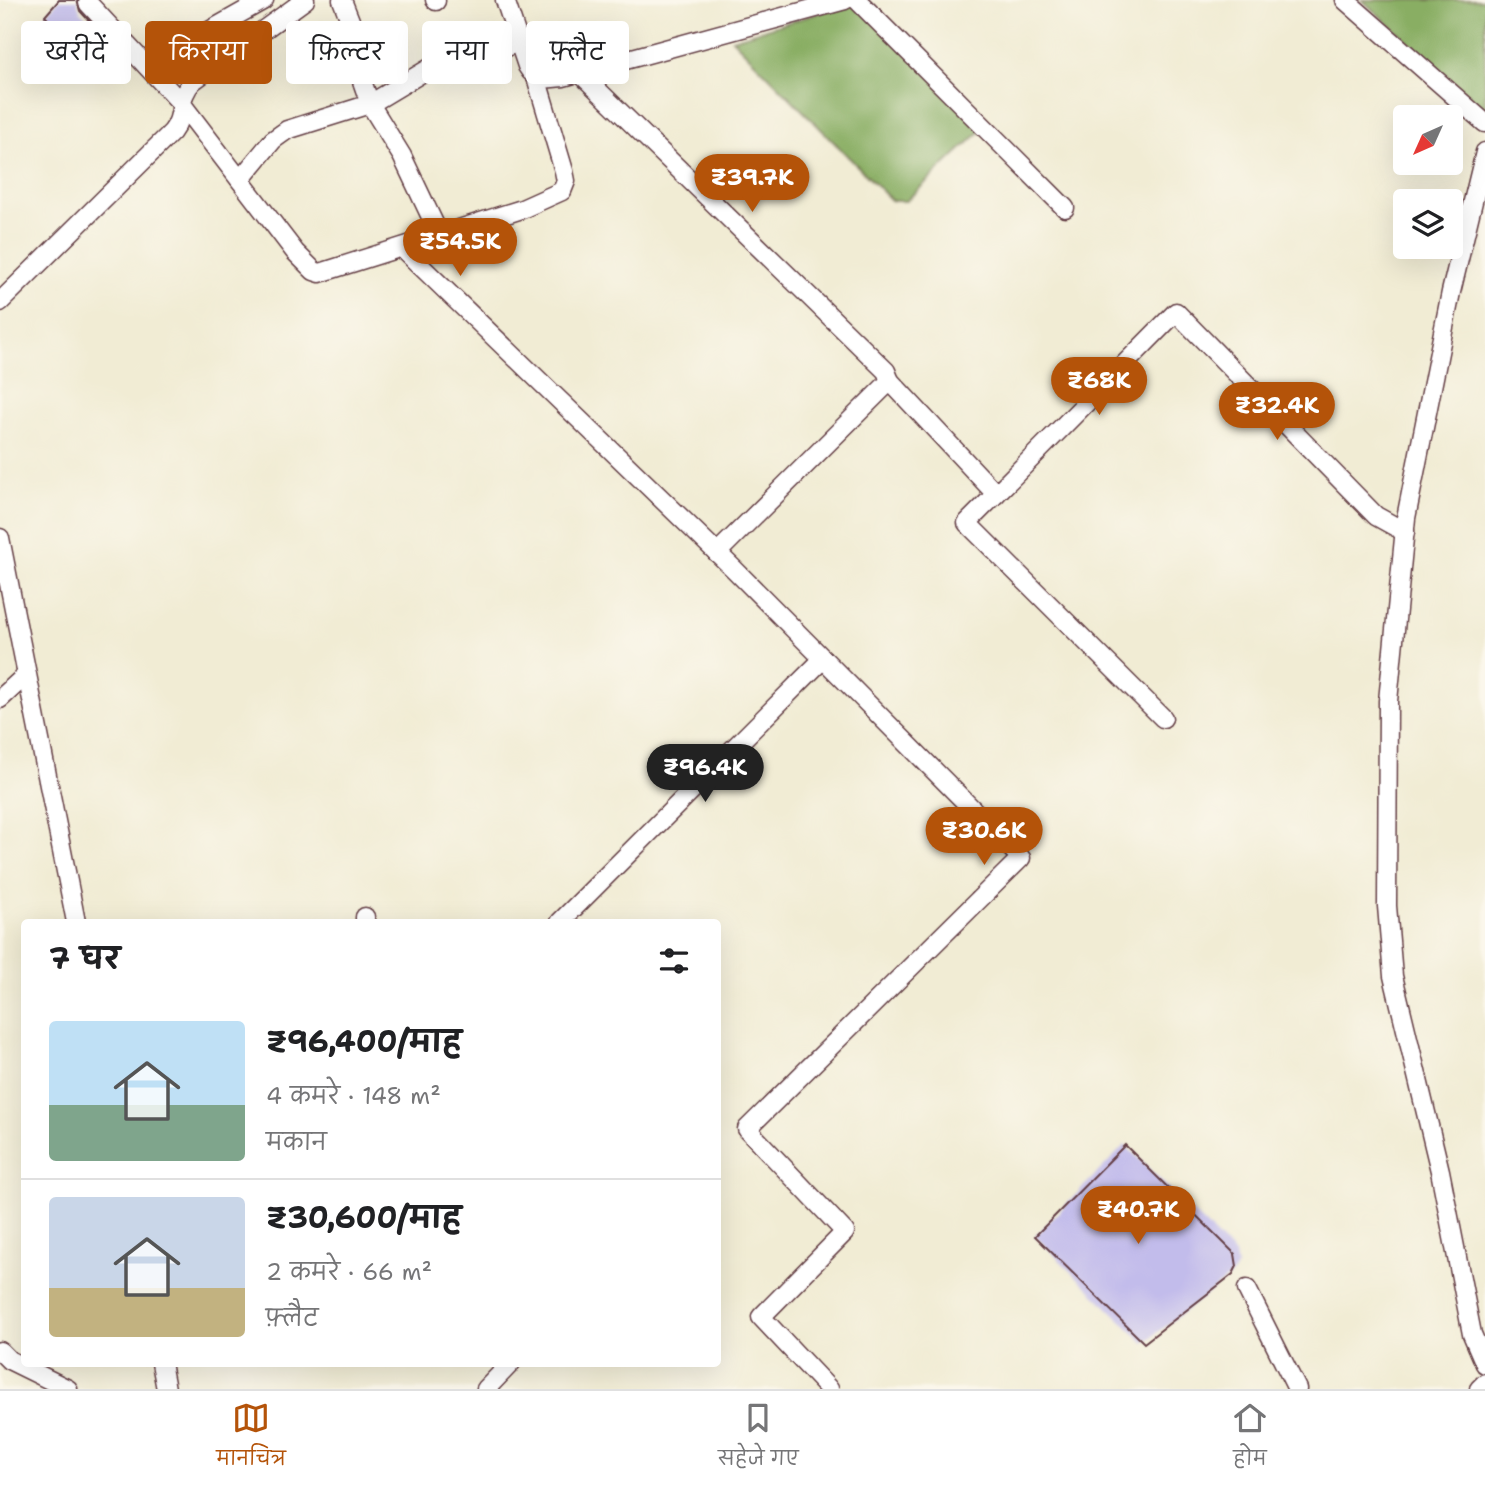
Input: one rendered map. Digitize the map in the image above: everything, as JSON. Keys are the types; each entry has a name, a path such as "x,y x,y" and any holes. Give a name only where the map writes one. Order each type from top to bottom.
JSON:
{"street":[{"path":"227,21 264,0"},
{"path":"0,302 172,132 181,119 181,95 193,82 305,0"},
{"path":"342,0 353,28 362,81 370,104 401,156 440,236"},
{"path":"505,0 526,63"},
{"path":"629,58 845,0"},
{"path":"857,0 1065,208"},
{"path":"1345,0 1485,123"},
{"path":"88,3 145,64"},
{"path":"240,180 273,140 287,130 370,104 450,56 474,58 519,43"},
{"path":"164,84 295,252 314,271 327,272 550,199 562,191 566,181 564,171 538,84"},
{"path":"591,84 886,371 890,381 996,494"},
{"path":"1485,152 1451,292 1405,532 1388,701 1387,906 1393,976 1440,1171 1472,1334 1485,1364"},
{"path":"402,248 718,553 1021,858 747,1129 845,1232 761,1317 830,1389"},
{"path":"1163,718 967,523 1177,312 1376,516 1405,532"},
{"path":"718,553 890,381"},
{"path":"0,538 75,919"},
{"path":"563,919 822,659"},
{"path":"0,699 26,674"},
{"path":"1247,1289 1297,1389"},
{"path":"0,1351 9,1360 21,1366"},
{"path":"23,1367 68,1389"},
{"path":"162,1367 166,1389"},
{"path":"486,1389 507,1367"},
{"path":"1479,1389 1485,1383"}],"green space":[{"path":"1362,0 1485,0 1485,111"},
{"path":"856,2 983,129 906,201 892,201 732,39"}],"building":[{"path":"59,0 77,0 80,11 89,21 49,21 45,16"},
{"path":"1125,1145 1235,1254 1237,1266 1233,1274 1144,1343 1035,1236"}]}
